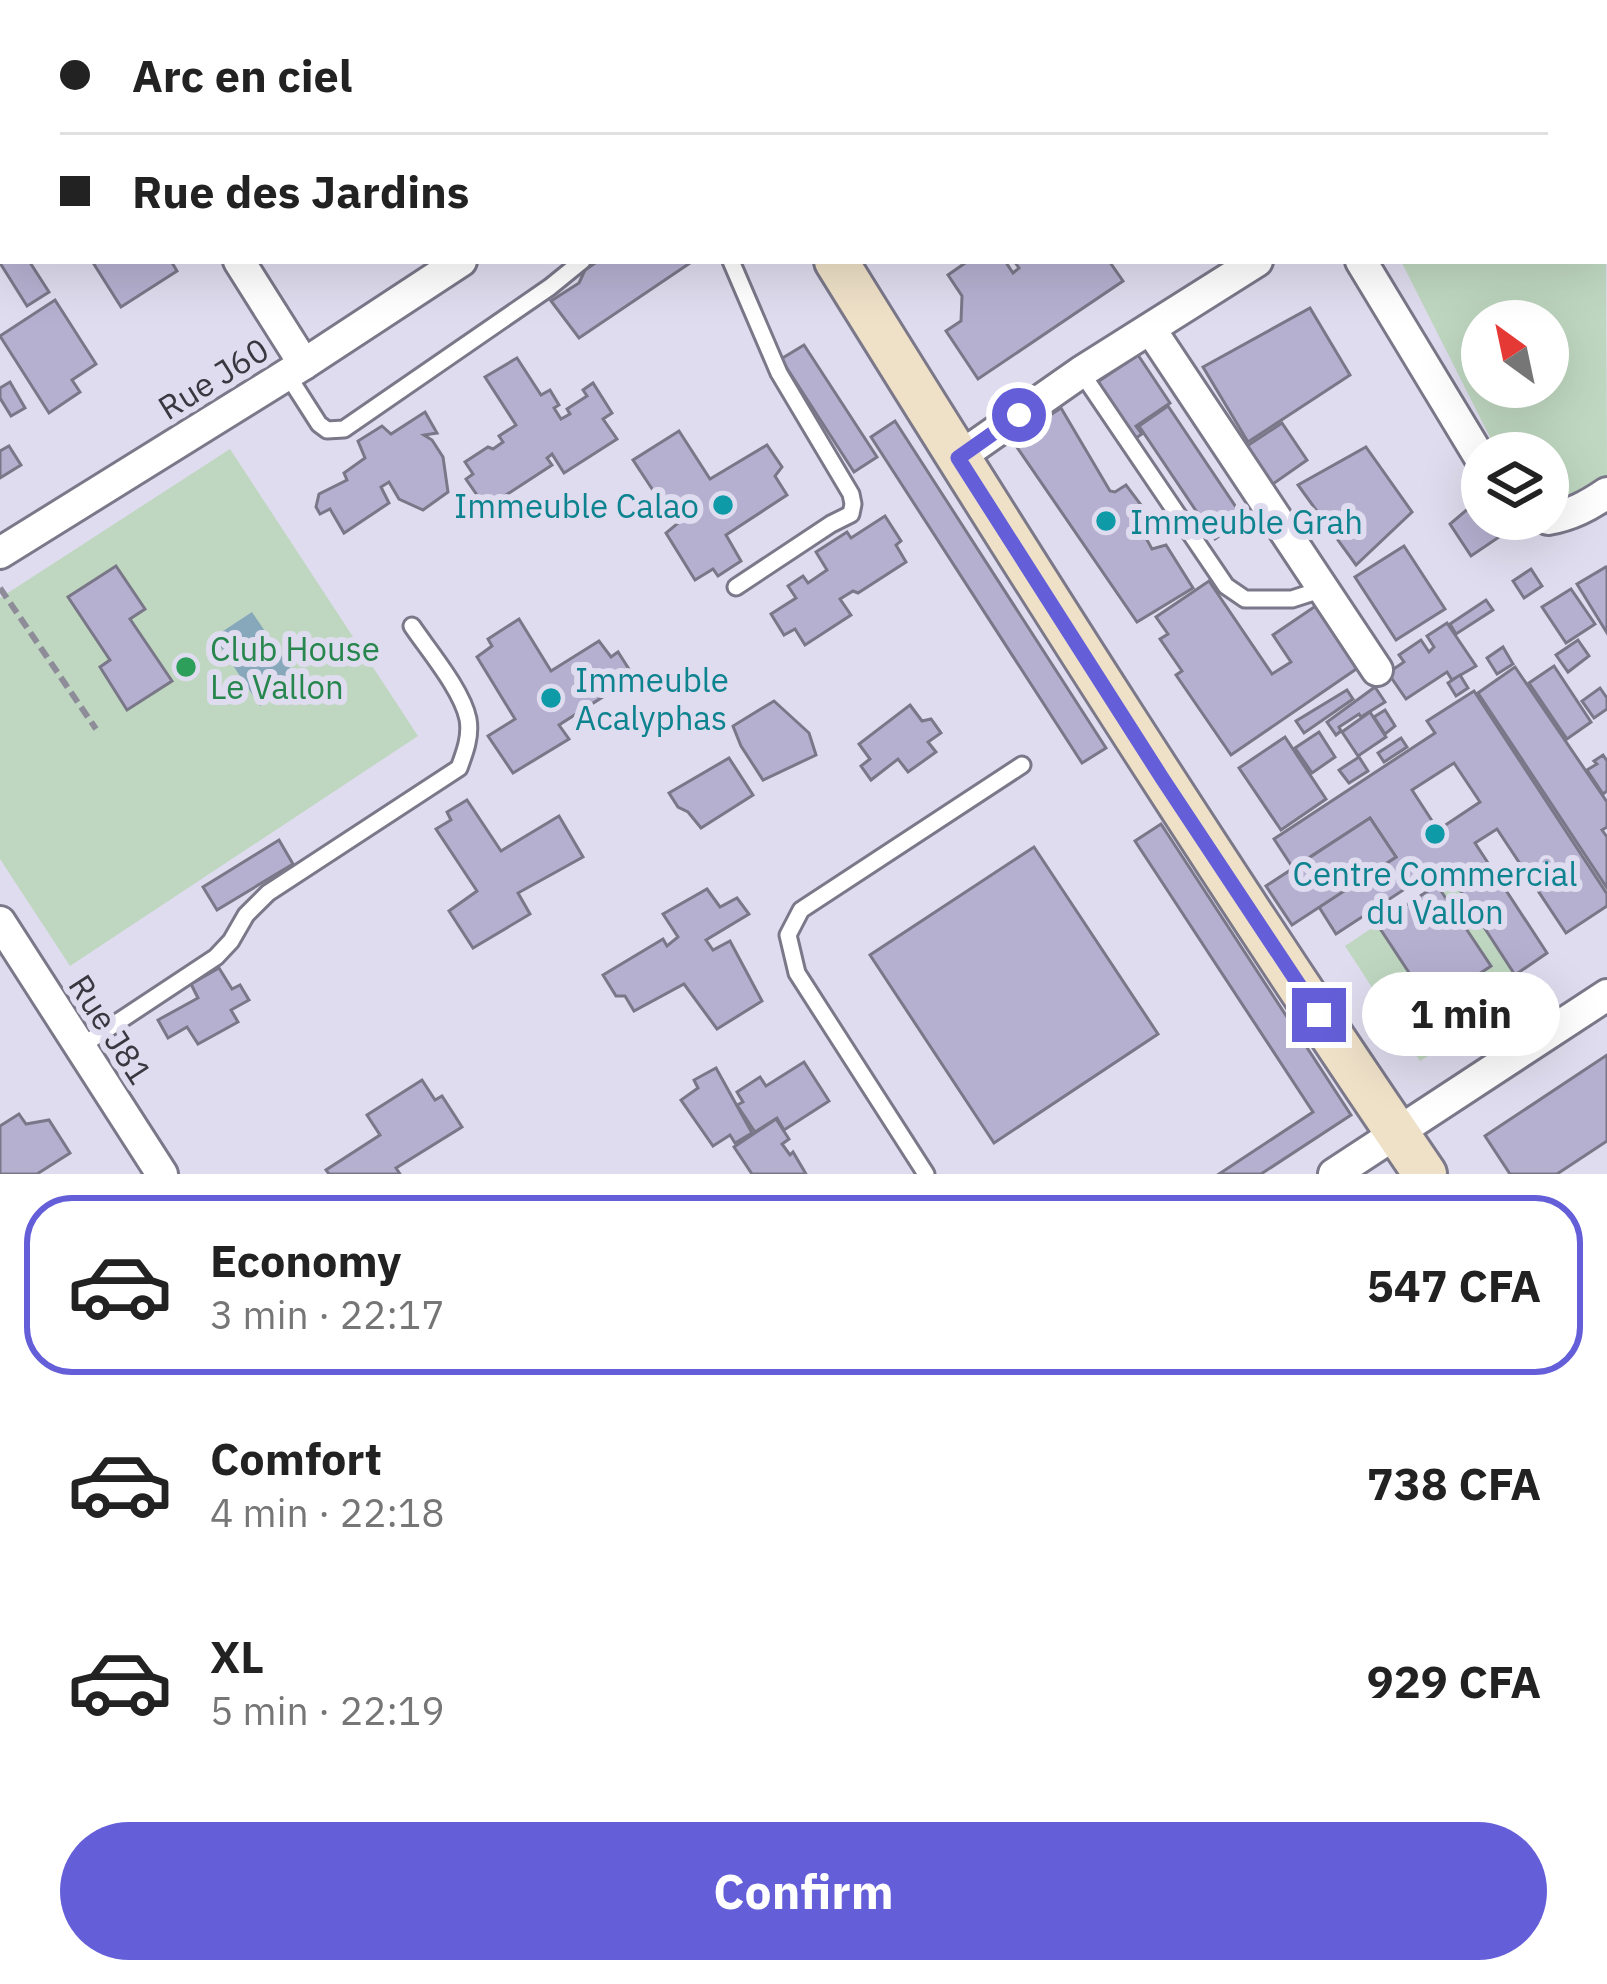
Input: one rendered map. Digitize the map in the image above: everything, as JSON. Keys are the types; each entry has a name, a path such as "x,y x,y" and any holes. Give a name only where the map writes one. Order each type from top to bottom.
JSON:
{"main road":[{"path":"838,264 1162,778 1425,1174"}],"street":[{"path":"241,264 295,369"},
{"name":"Rue J60","path":"0,553 456,264"},
{"path":"958,458 1081,372 1252,264"},
{"path":"1363,264 1464,432"},
{"path":"1150,330 1377,670"},
{"path":"1569,514 1607,493"},
{"name":"Rue J81","path":"0,922 162,1174"},
{"path":"1334,1174 1607,995"}],"lane":[{"path":"295,369 320,424 327,430 344,429 578,264"},
{"path":"732,264 766,348 854,504 851,514 736,587"},
{"path":"1081,372 1226,586 1245,598 1292,599 1323,589"},
{"path":"80,1047 215,957 268,892 459,767 468,744 468,719 412,626"},
{"path":"926,1174 796,973 788,935 801,910 1022,765"}],"path":[{"path":"0,588 96,729"}],"green space":[{"path":"1403,264 1606,264 1607,479 1569,499 1569,432 1487,432 1475,408 1569,408 1569,300 1461,300 1461,380"},
{"name":"Club House Le Vallon","path":"230,449 418,736 70,966 0,859 0,598"},
{"path":"1450,876 1526,992 1420,1061 1345,946"}],"water":[{"path":"252,612 298,680 260,706 214,637"}],"building":[{"path":"1,264 31,264 49,292 27,306"},
{"path":"94,264 173,264 177,271 121,307"},
{"path":"594,264 689,264 579,338 551,301 579,283"},
{"path":"964,264 1007,264 1013,273 1019,268 1016,264 1111,264 1123,281 978,379 946,331 961,321 962,296 948,275"},
{"path":"55,300 96,364 72,380 80,392 49,413 0,336"},
{"path":"1310,308 1350,375 1248,442 1203,367"},
{"path":"804,345 877,457 854,472 781,359"},
{"path":"1138,355 1170,403 1136,426 1142,434 1133,440 1096,383"},
{"path":"517,358 541,395 550,390 561,419 587,396 583,390 593,383 612,413 603,419 617,439 564,473 552,454 547,458 552,465 486,508 466,479 473,474 465,462 503,442 499,436 516,425 485,377"},
{"path":"10,382 25,408 11,416 0,398 0,388"},
{"path":"1168,406 1244,519 1215,539 1139,426"},
{"name":"Immeuble Grah","path":"1061,408 1110,491 1126,485 1147,513 1141,529 1152,549 1166,545 1193,588 1137,622 1012,440"},
{"path":"425,412 437,433 424,435 443,457 448,492 423,510 399,499 389,482 381,487 389,503 344,533 330,509 320,514 316,507 319,494 347,480 344,473 365,458 358,441 382,426 391,434"},
{"path":"895,421 1106,748 1082,763 871,437"},
{"path":"1282,423 1307,460 1270,486 1244,448"},
{"name":"Immeuble Calao","path":"679,431 710,479 767,445 782,467 775,476 787,495 726,535 741,561 718,576 713,569 695,580 666,533 683,519 674,503 664,507 633,460"},
{"path":"9,446 21,465 0,478 0,451"},
{"path":"1366,447 1412,512 1356,565 1298,485"},
{"path":"1461,515 1461,540 1495,540 1471,556 1450,524"},
{"path":"885,516 901,541 896,545 906,562 840,599 851,615 805,645 795,629 784,635 771,614 796,598 788,586 803,576 808,583 827,570 816,552 847,532 851,538"},
{"path":"1404,546 1445,609 1396,640 1355,577"},
{"path":"116,566 145,609 130,619 172,681 127,710 100,667 110,660 68,597"},
{"path":"1607,568 1607,633 1577,584"},
{"path":"1531,569 1542,586 1524,598 1513,581"},
{"path":"1209,581 1272,674 1291,662 1273,635 1320,603 1362,665 1231,755 1176,675 1182,671 1160,639 1168,634 1156,617"},
{"path":"1571,589 1595,624 1566,643 1542,607"},
{"path":"1486,600 1493,610 1456,634 1450,624"},
{"name":"Immeuble Acalyphas","path":"519,619 551,671 599,641 611,657 618,652 634,677 559,725 569,739 513,773 488,736 515,719 477,657 492,646 488,639"},
{"path":"1447,623 1476,666 1452,680 1447,672 1406,699 1388,673 1404,662 1399,655 1421,640 1429,652 1434,647 1427,636"},
{"path":"1578,640 1589,656 1568,672 1556,655"},
{"path":"1503,647 1513,664 1497,674 1487,658"},
{"path":"1554,666 1591,722 1567,739 1529,683"},
{"path":"1515,667 1607,802 1607,827 1602,830 1607,837 1607,888 1478,693"},
{"path":"1460,675 1468,688 1456,696 1448,683"},
{"path":"1375,687 1385,702 1339,727 1336,735 1327,722"},
{"path":"1600,688 1607,709 1594,718 1582,701"},
{"path":"1347,690 1353,699 1304,733 1296,721"},
{"name":"Centre Commercial du Vallon","path":"1474,691 1607,894 1607,906 1566,933 1497,829 1475,843 1547,953 1515,975 1443,864 1336,934 1319,907 1396,857 1370,818 1293,868 1274,839 1435,733 1427,721","holes":["1454,763 1480,802 1438,830 1412,790"]},
{"path":"774,701 809,733 816,755 763,780 733,726"},
{"path":"910,705 922,721 931,719 941,733 928,742 936,752 908,772 898,759 871,780 861,766 870,759 859,744"},
{"path":"1385,710 1395,726 1385,734 1374,717"},
{"path":"1370,712 1386,737 1358,756 1342,732"},
{"path":"1319,732 1335,757 1312,773 1295,748"},
{"path":"1285,737 1326,799 1281,830 1239,768"},
{"path":"1401,738 1407,747 1384,762 1378,753"},
{"path":"1603,755 1607,791 1603,794 1587,770"},
{"path":"1359,757 1368,771 1349,783 1339,770"},
{"path":"729,758 753,795 701,828 669,793"},
{"path":"467,800 501,851 559,816 583,857 518,893 530,914 473,948 449,911 477,891 436,829 451,820 447,812"},
{"path":"1370,818 1396,857 1292,925 1266,886"},
{"path":"1161,824 1351,1115 1261,1174 1219,1174 1313,1112 1135,841"},
{"path":"279,840 293,864 217,910 203,887"},
{"path":"1034,847 1158,1034 994,1143 870,955"},
{"path":"1437,885 1491,966 1431,1006 1377,924"},
{"path":"707,889 720,907 737,898 749,914 706,940 713,950 730,941 762,1001 717,1029 684,984 634,1011 625,996 616,996 603,975 663,939 667,946 678,937 663,914"},
{"path":"219,968 232,989 240,985 249,1000 231,1010 238,1022 198,1044 187,1027 168,1038 158,1020 198,998 191,984"},
{"path":"1607,1055 1607,1141 1557,1174 1510,1174 1485,1136"},
{"path":"804,1062 829,1101 784,1130 777,1118 755,1132 737,1105 743,1102 737,1092 760,1077 766,1086"},
{"path":"716,1068 752,1133 735,1143 730,1135 713,1146 681,1100 698,1088 694,1080"},
{"path":"422,1080 435,1100 442,1096 462,1127 396,1168 400,1174 329,1174 326,1170 380,1135 367,1115"},
{"path":"19,1114 26,1124 49,1120 70,1153 37,1174 0,1174 0,1126"},
{"path":"776,1119 789,1139 782,1144 806,1174 752,1174 734,1147"}],"place":[{"name":"Immeuble Calao","path":"723,505"},
{"name":"Immeuble Grah","path":"1106,521"},
{"name":"Club House Le Vallon","path":"186,667"},
{"name":"Immeuble Acalyphas","path":"551,698"},
{"name":"Centre Commercial du Vallon","path":"1435,834"}],"route":[{"path":"1019,415 958,458 1319,1015"}]}
